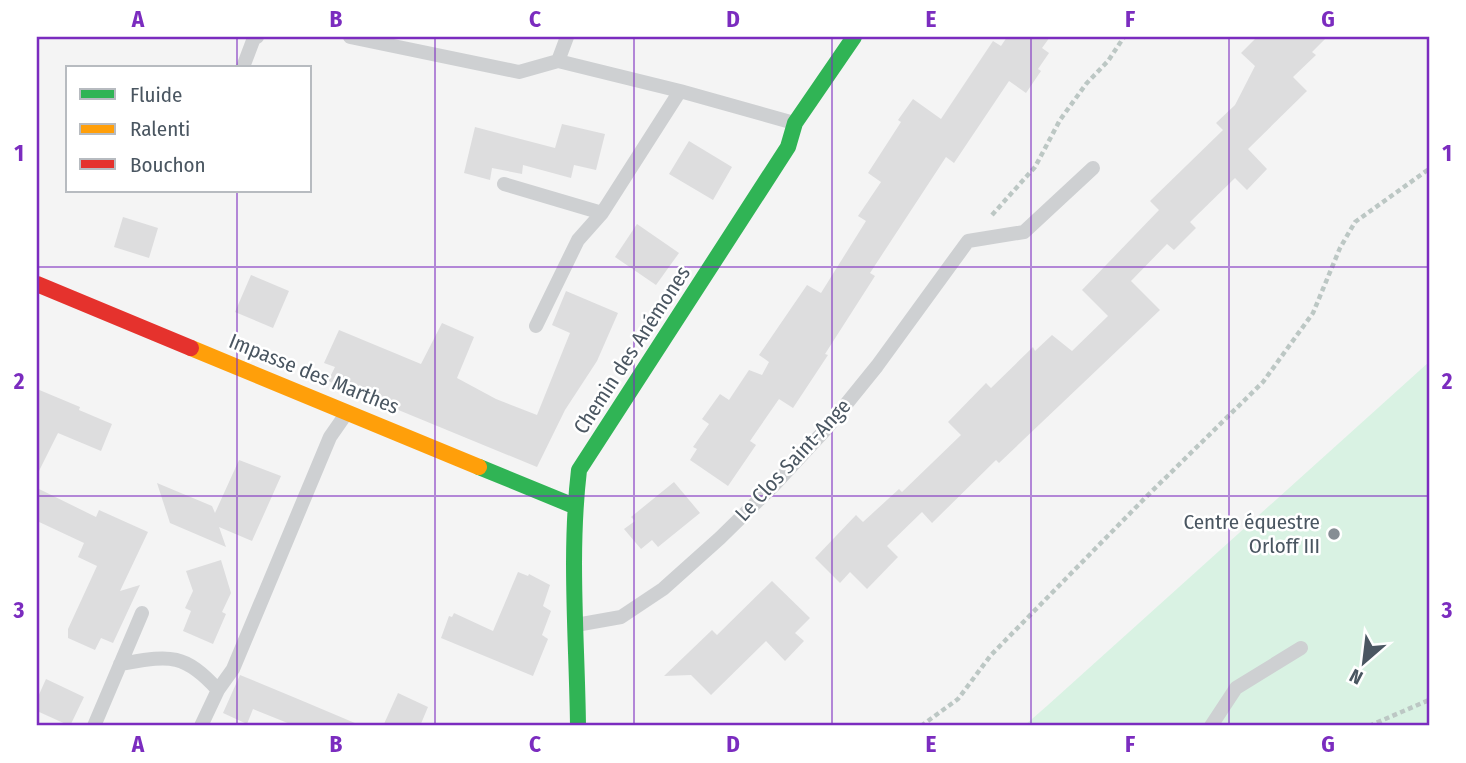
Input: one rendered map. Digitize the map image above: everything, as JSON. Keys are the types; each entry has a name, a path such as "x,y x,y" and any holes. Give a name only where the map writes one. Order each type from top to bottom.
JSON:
{"street":[{"name":"Chemin des Anémones","path":"578,726 574,506 579,470 788,147 795,123 854,37"},
{"name":"Impasse des Marthes","path":"37,284 574,506"}],"lane":[{"path":"244,66 254,38 257,37"},
{"path":"350,37 519,72 558,61 795,123"},
{"path":"558,61 566,37"},
{"path":"537,326 578,240 602,213 680,91"},
{"path":"968,241 1024,232 1093,167"},
{"path":"504,184 602,213"},
{"name":"Le Clos Saint-Ange","path":"575,625 621,617 663,589 720,538 827,429 877,366 968,241"},
{"path":"201,726 218,690 233,669 330,437 349,411"},
{"path":"94,726 142,612"},
{"path":"1211,726 1236,688 1301,648"},
{"path":"120,664 177,658 201,671 218,690"}],"path":[{"path":"968,241 1035,167 1060,120 1124,37"},
{"path":"921,726 958,699 991,655 1263,382 1313,313 1340,248 1355,222 1429,169"},
{"path":"1369,726 1429,700"}],"green space":[{"name":"Centre équestre Orloff III","path":"1429,362 1429,726 1024,726 1048,705"}],"building":[{"path":"1007,37 1050,37 1042,48 1049,53 1038,69 1041,71 1026,93 1009,81 954,163 946,157 870,273 875,276 793,408 779,399 750,441 756,445 728,486 690,460 697,449 693,447 709,424 702,419 720,394 729,400 749,370 762,375 769,362 759,355 807,285 821,293 866,221 858,216 881,182 868,173 913,99 941,119 993,41 1001,46"},
{"path":"1257,37 1327,37 1312,52 1316,55 1293,77 1307,91 1248,149 1267,169 1247,190 1235,178 1190,222 1196,228 1174,250 1167,244 1131,281 1160,310 999,463 996,460 932,523 922,512 887,546 898,557 867,589 850,572 840,583 815,558 856,515 863,522 899,489 902,492 961,435 948,422 986,383 991,388 1033,347 1035,351 1052,335 1072,351 1108,316 1082,290 1159,210 1150,201 1223,130 1216,123 1235,105 1255,66 1241,53"},
{"path":"562,124 605,134 596,170 574,165 571,178 523,165 522,174 492,168 490,180 464,173 475,127 555,148"},
{"path":"689,141 732,167 713,200 669,174"},
{"path":"123,217 158,228 149,258 114,247"},
{"path":"637,224 679,253 656,285 615,257"},
{"path":"251,275 289,291 273,328 235,312"},
{"path":"566,291 618,313 597,361 565,410 537,467 328,381 335,367 324,363 339,330 421,364 442,323 474,337 457,378 496,399 537,415 570,333 552,325"},
{"path":"37,389 112,424 101,451 58,433 37,475"},
{"path":"239,460 281,476 252,541 219,527 226,547 170,523 157,483 212,506 215,513"},
{"path":"674,482 700,513 658,547 652,540 641,549 624,529 635,521 631,517"},
{"path":"37,488 96,517 99,510 148,532 120,591 140,585 113,643 101,638 95,650 68,638 68,629 97,566 78,557 84,543 37,521"},
{"path":"221,560 231,593 222,612 226,614 213,644 183,631 191,611 185,608 193,591 186,571"},
{"path":"518,572 528,576 529,574 550,585 543,606 551,611 542,635 548,639 533,676 441,638 449,616 452,617 454,613 493,631"},
{"path":"772,581 810,618 795,633 804,641 785,661 766,641 711,695 691,675 664,676 712,630 717,635"},
{"path":"240,675 362,726 295,726 253,709 247,724 223,713"},
{"path":"46,679 84,697 70,726 37,711 37,699"},
{"path":"398,693 428,707 420,726 383,726"}],"traffic: fast":[{"path":"578,726 574,534 579,470 788,147 795,123 854,37"},
{"path":"479,467 574,506"}],"traffic: slow":[{"path":"191,348 479,467"}],"traffic: jam":[{"path":"37,284 191,348"}],"place":[{"name":"Centre équestre Orloff III","path":"1334,534"}]}
